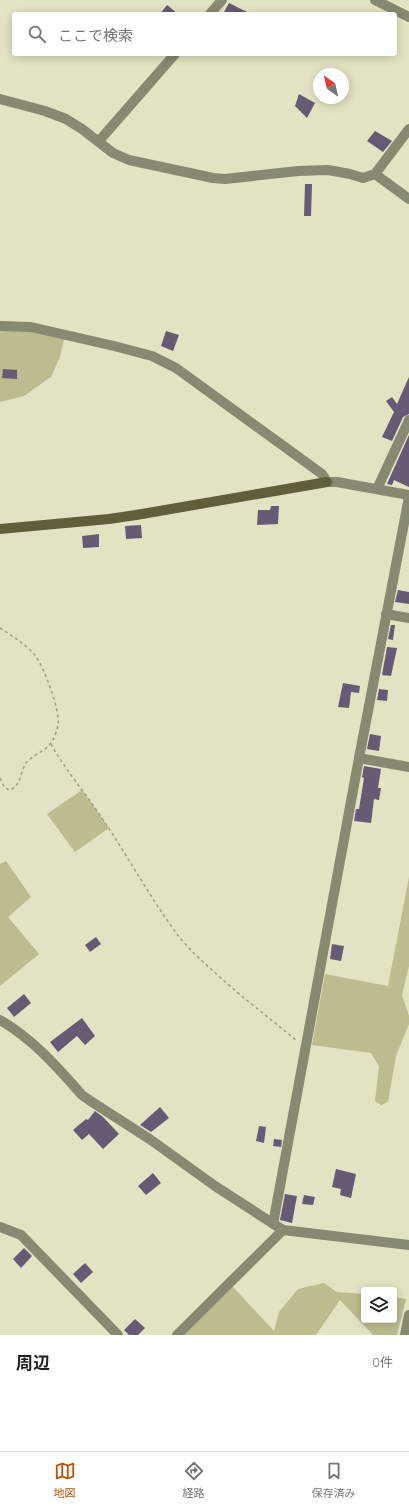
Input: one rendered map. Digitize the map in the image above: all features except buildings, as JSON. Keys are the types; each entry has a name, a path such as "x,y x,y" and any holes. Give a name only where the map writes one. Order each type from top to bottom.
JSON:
{"street":[{"path":"212,12 222,0"},
{"path":"380,1 409,17"},
{"path":"99,141 173,56"},
{"path":"0,98 45,110 66,119 99,141 113,153 129,160 213,178 312,170 328,170 363,178 375,174 409,129"},
{"path":"375,174 409,199"},
{"path":"0,326 31,327 152,356 176,368 322,474 327,482"},
{"path":"377,489 409,420"},
{"path":"0,529 109,519 158,512 327,482 337,482 409,496 273,1224"},
{"path":"386,614 409,618"},
{"path":"359,758 409,767"},
{"path":"0,1020 17,1029 44,1053 82,1095 151,1140 214,1186 283,1230 409,1245"},
{"path":"0,1227 21,1235 118,1335"},
{"path":"177,1335 283,1230"},
{"path":"405,1335 409,1315"}],"path":[{"path":"0,628 26,646 35,656 43,669 57,711 59,724 51,744 28,761 14,789 9,790 4,787 0,778"},
{"path":"51,744 57,755 124,850 157,906 181,938 193,952 232,988 306,1047"}],"shaded area":[{"path":"0,330 30,331 64,339 60,357 51,377 24,396 0,402"},
{"path":"82,790 109,828 75,852 47,814"},
{"path":"6,861 31,897 8,917 39,954 0,986 0,864"},
{"path":"409,877 409,966 402,995 409,1016 409,1024 396,1056 388,1102 381,1105 375,1101 379,1066 371,1053 312,1045 325,974 388,986"},
{"path":"324,1283 337,1292 361,1294 361,1322 340,1300 316,1335 181,1335 232,1286 274,1331 279,1312 298,1289"},
{"path":"397,1298 406,1299 397,1335 373,1335 362,1323 397,1323"}]}
